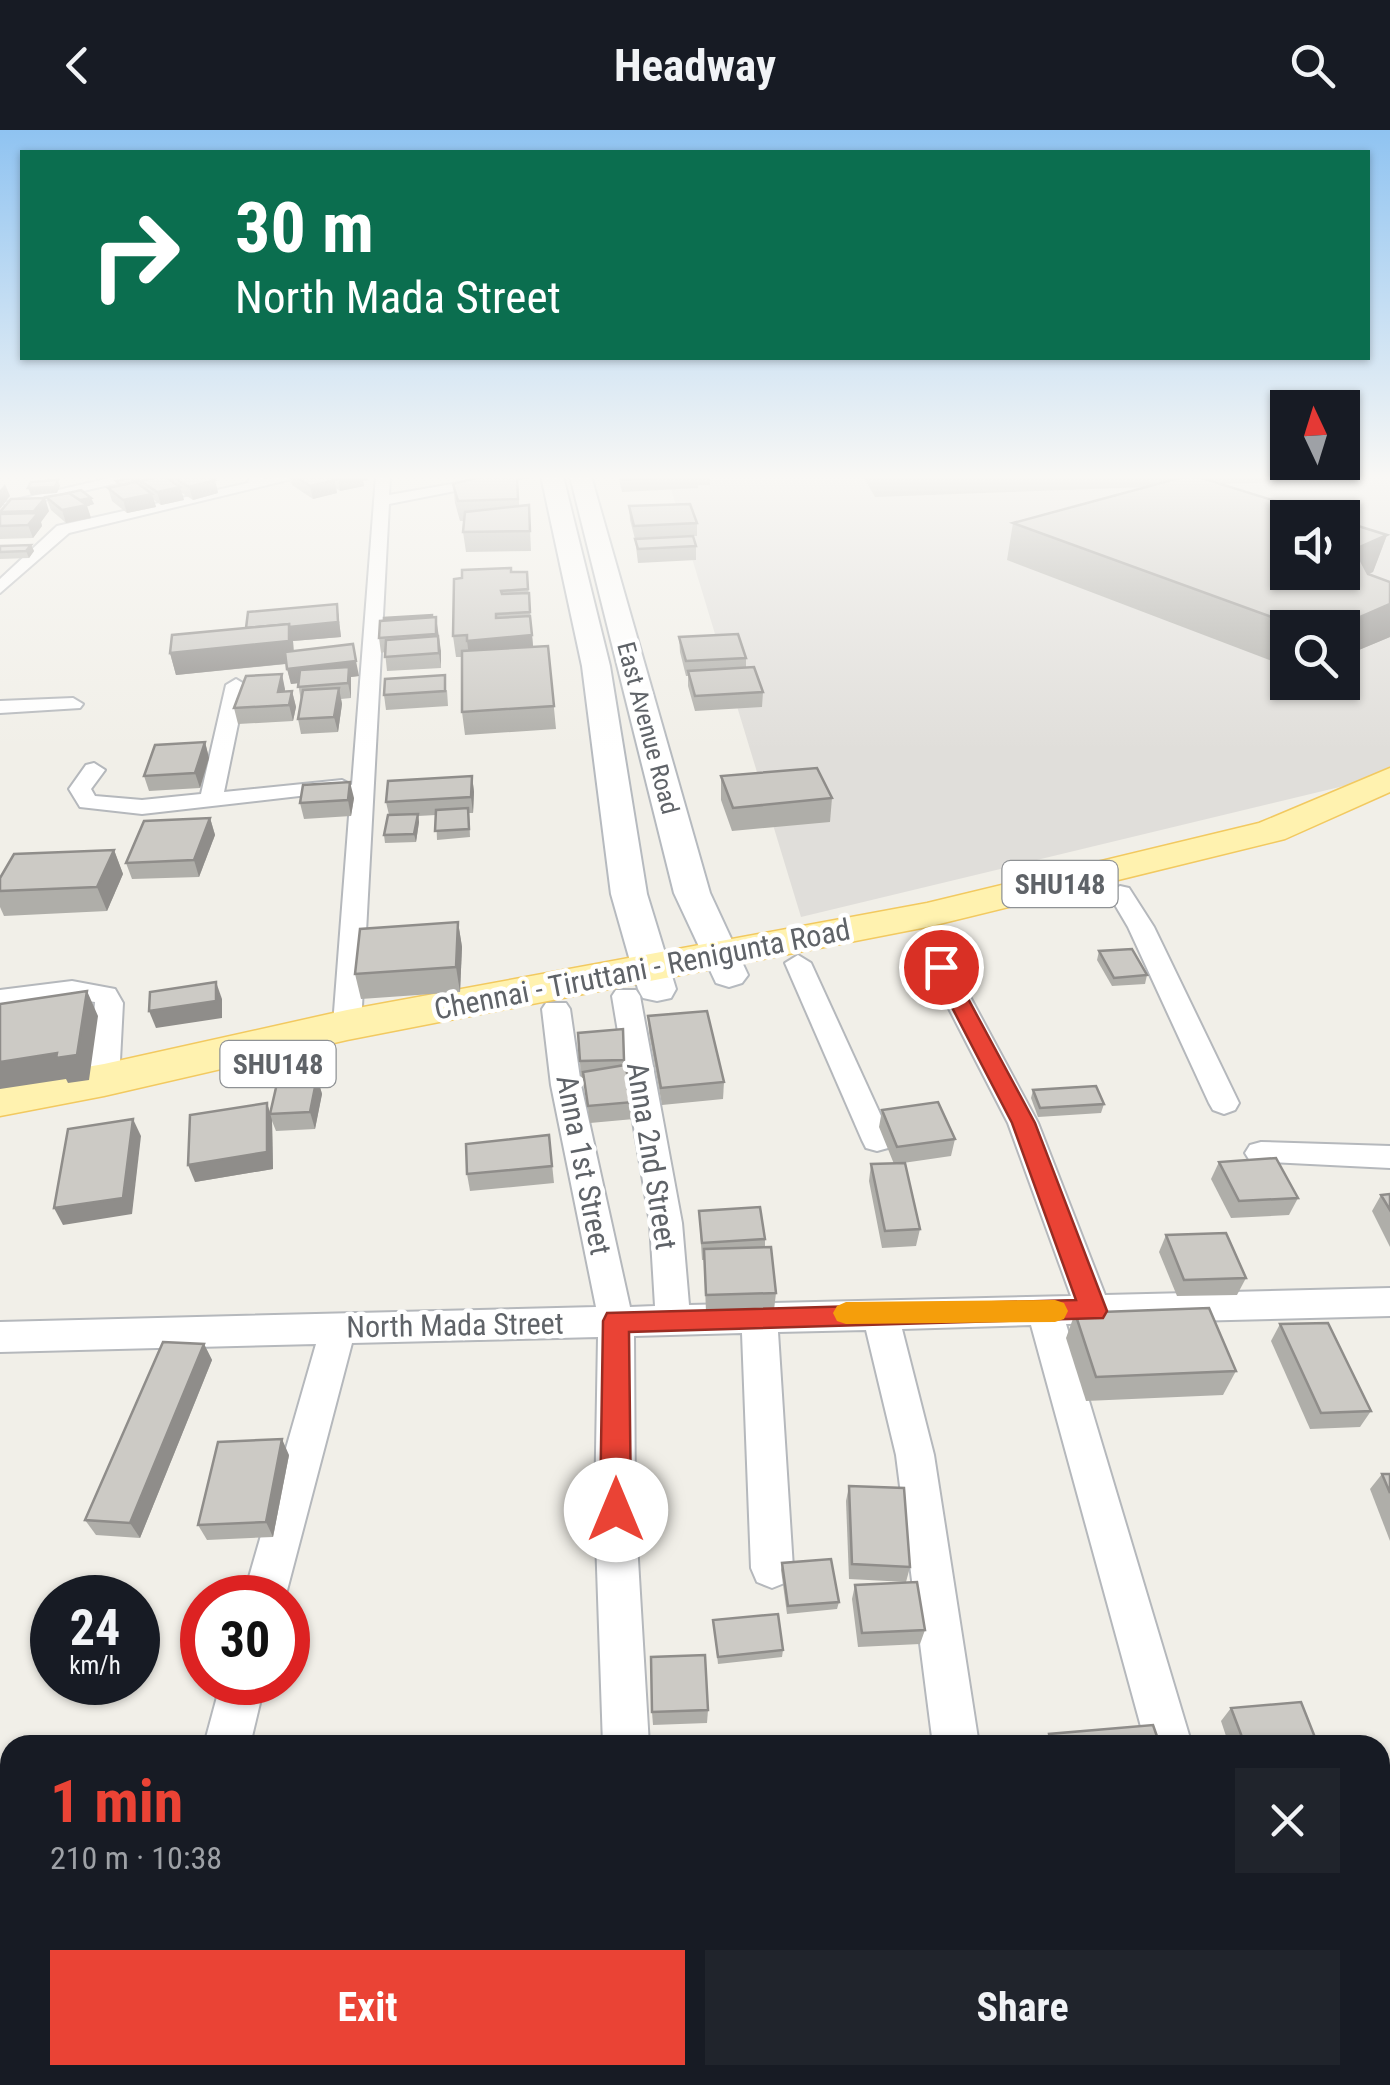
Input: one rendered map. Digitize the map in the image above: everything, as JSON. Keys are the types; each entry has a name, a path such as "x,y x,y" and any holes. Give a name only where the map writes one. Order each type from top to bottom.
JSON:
{"main road":[{"name":"East Avenue Road","path":"573,567 596,666 644,984"},
{"name":"East Avenue Road","path":"605,567 692,893 725,965"},
{"name":"Chennai - Tiruttani - Renigunta Road","path":"0,1125 352,1048 556,1009 644,984 1272,831 1390,779"},
{"name":"Chennai - Tiruttani - Renigunta Road","path":"725,965 798,963 926,939 1294,846 1390,813"},
{"name":"Chennai - Tiruttani - Renigunta Road","path":"0,1098 104,1080 347,1024 644,984"}],"street":[{"path":"0,588 22,567"},
{"path":"347,1024 377,567"},
{"path":"211,800 236,686"},
{"path":"0,707 72,704"},
{"path":"94,770 80,789 88,802 142,807 360,786"},
{"path":"1120,893 1141,927 1224,1103"},
{"path":"926,939 1024,1123 1094,1311"},
{"path":"798,963 876,1140"},
{"name":"Anna 2nd Street","path":"644,984 673,1317"},
{"path":"0,998 72,990 104,996 109,1003 104,1080"},
{"name":"Anna 1st Street","path":"556,1009 566,1085 616,1321 616,1510 626,1735"},
{"path":"1261,1154 1390,1157"},
{"name":"North Mada Street","path":"0,1337 673,1317 1390,1302"},
{"path":"1045,1311 1167,1735"},
{"path":"880,1313 914,1455 955,1735"},
{"path":"759,1316 772,1568"},
{"path":"270,1575 338,1328"},
{"path":"230,1735 237,1705"}],"shaded area":[{"path":"695,567 1270,567 1270,590 1360,590 1360,567 1390,567 1390,769 1377,778 801,917"}],"building":[{"path":"1135,567 1270,567 1270,590 1360,590 1360,567 1364,567 1368,574 1390,582 1390,604 1360,617 1360,610 1270,610 1270,616"},
{"path":"511,568 511,572 527,572 528,589 501,591 502,594 529,593 530,612 496,614 496,618 530,616 532,635 467,641 467,635 453,636 454,579 462,578 462,570"},
{"path":"337,604 338,622 246,628 248,612"},
{"path":"432,617 384,620 384,618"},
{"path":"436,617 436,634 379,638 380,621"},
{"path":"289,624 289,641 170,653 172,635"},
{"path":"738,634 746,658 686,661 679,637"},
{"path":"438,636 439,653 385,657 386,640"},
{"path":"353,644 356,661 287,669 285,652"},
{"path":"548,646 554,706 462,712 462,651"},
{"path":"349,667 348,683 298,687 300,670"},
{"path":"754,667 763,692 695,696 688,671"},
{"path":"282,674 278,692 292,691 289,705 234,708 246,676"},
{"path":"445,675 445,691 384,695 385,679"},
{"path":"339,688 334,717 298,719 303,690"},
{"path":"205,742 195,773 144,776 155,745"},
{"path":"817,768 832,798 733,808 721,776"},
{"path":"472,776 471,797 386,802 388,781"},
{"path":"350,782 348,800 300,803 303,785"},
{"path":"468,808 469,829 435,831 436,810"},
{"path":"418,814 414,834 384,835 388,815"},
{"path":"210,818 194,860 126,863 144,821"},
{"path":"114,850 97,887 0,891 0,878 14,854"},
{"path":"458,922 456,967 355,974 360,929"},
{"path":"1132,949 1147,975 1114,978 1099,951"},
{"path":"216,982 216,1001 149,1011 150,992"},
{"path":"87,991 77,1055 56,1058 57,1053 0,1062 0,1004"},
{"path":"707,1011 724,1082 661,1088 648,1016"},
{"path":"623,1029 624,1060 580,1061 578,1033"},
{"path":"625,1065 634,1102 588,1106 583,1072"},
{"path":"317,1077 310,1112 270,1114 278,1079"},
{"path":"1096,1086 1104,1104 1040,1108 1033,1090"},
{"path":"938,1102 955,1139 897,1147 882,1110"},
{"path":"267,1103 267,1152 188,1165 190,1115"},
{"path":"133,1119 123,1198 54,1208 68,1129"},
{"path":"549,1135 552,1166 467,1174 466,1144"},
{"path":"1276,1158 1298,1198 1239,1201 1219,1162"},
{"path":"905,1163 920,1229 885,1231 871,1164"},
{"path":"1390,1194 1390,1210 1381,1195"},
{"path":"760,1207 765,1239 702,1243 699,1211"},
{"path":"1226,1233 1246,1278 1184,1280 1166,1235"},
{"path":"771,1247 776,1293 706,1295 704,1249"},
{"path":"1209,1308 1236,1371 1096,1377 1075,1313"},
{"path":"1328,1323 1371,1411 1321,1413 1280,1324"},
{"path":"163,1342 204,1344 130,1523 85,1520"},
{"path":"282,1439 266,1522 198,1525 218,1442"},
{"path":"1382,1474 1390,1474 1390,1493"},
{"path":"849,1486 904,1488 910,1567 852,1564"},
{"path":"831,1559 839,1602 788,1606 782,1563"},
{"path":"917,1582 925,1630 862,1633 855,1585"},
{"path":"778,1614 783,1650 718,1657 713,1620"},
{"path":"705,1655 708,1710 652,1712 651,1657"},
{"path":"1301,1702 1314,1735 1241,1735 1231,1708"},
{"path":"1153,1725 1156,1735 1049,1735"}],"slow traffic":[{"path":"846,1313 1055,1311"}],"route":[{"path":"616,1510 616,1321 849,1313 1094,1311 1024,1123 941,967"}]}
